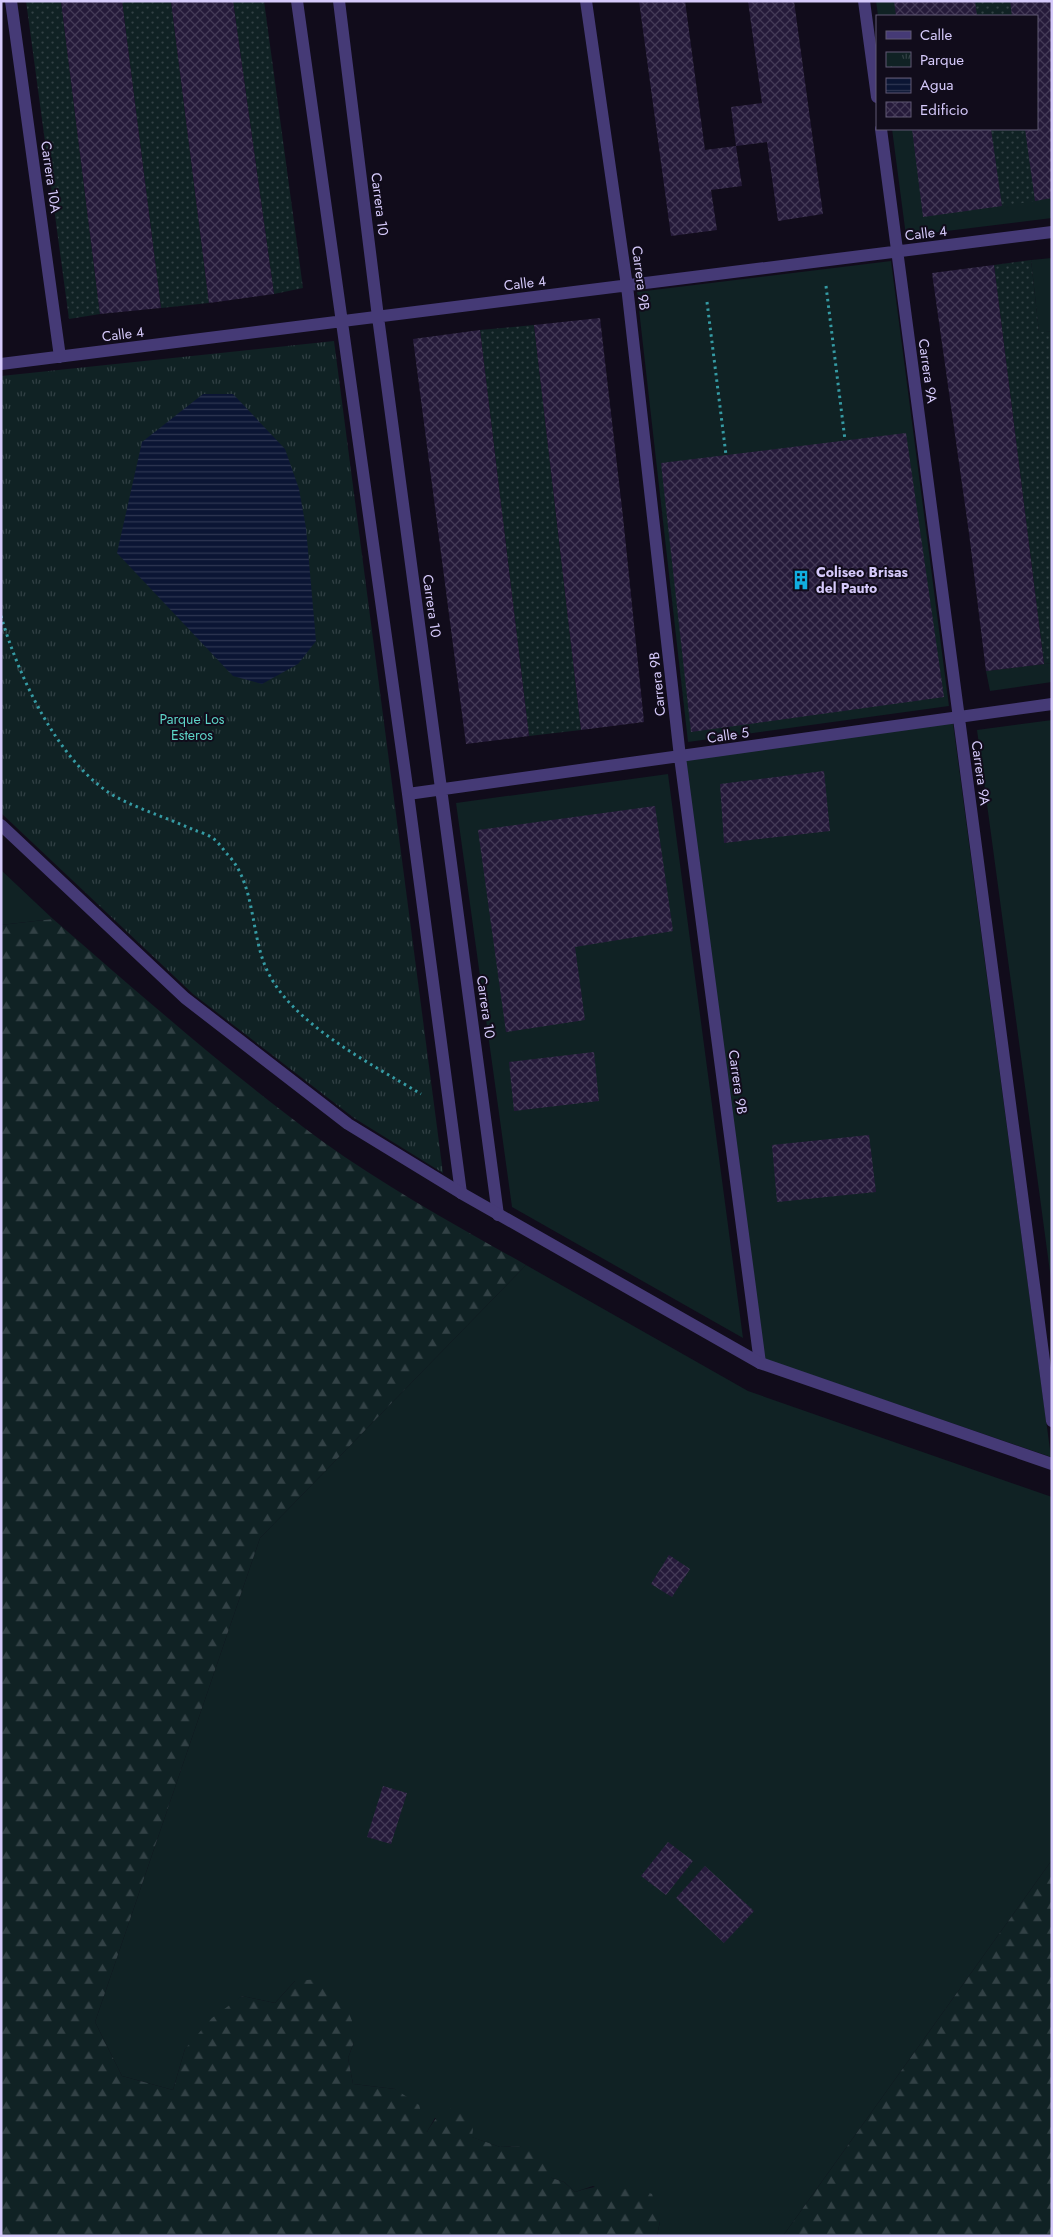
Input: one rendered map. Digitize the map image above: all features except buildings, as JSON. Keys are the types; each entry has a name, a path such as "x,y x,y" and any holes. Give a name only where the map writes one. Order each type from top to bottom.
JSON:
{"street":[{"name":"Carrera 10A","path":"11,1 60,357"},
{"path":"297,1 408,794 461,1193"},
{"name":"Carrera 10","path":"339,1 378,317 498,1214"},
{"name":"Carrera 9B","path":"586,1 627,286 680,757 760,1363"},
{"path":"864,1 876,90"},
{"name":"Carrera 9A","path":"881,130 1052,1421"},
{"name":"Calle 4","path":"1,364 1052,232"},
{"name":"Calle 5","path":"408,794 1052,704"},
{"path":"1,825 185,998 348,1124 461,1193 760,1363 1052,1464"}],"path":[{"path":"823,261 845,440"},
{"path":"704,276 726,455"},
{"path":"1,616 16,658 49,726 67,754 91,779 119,798 213,838 231,858 243,882 254,932 264,965 281,994 308,1022 450,1111"}],"green space":[{"path":"26,1 61,1 100,314 69,319"},
{"path":"122,1 171,1 209,303 161,308"},
{"path":"233,1 264,1 303,288 274,294"},
{"path":"876,1 1052,1 1052,218 906,236 892,130 1038,130 1038,15 878,15"},
{"path":"975,1 1010,1 1012,15 977,15"},
{"path":"991,130 1025,130 1035,201 1002,206"},
{"path":"1052,258 1052,331 1039,333 1031,260"},
{"path":"1031,260 1039,332 1052,331 1052,663 1044,664 994,265"},
{"path":"891,261 949,706 688,742 637,292"},
{"path":"534,325 581,730 529,736 480,330"},
{"name":"Parque Los Esteros","path":"334,341 443,1173 354,1118 193,994 1,813 1,376"},
{"path":"1052,663 1052,682 990,691 986,671"},
{"path":"1052,720 1052,1287 977,730"},
{"path":"953,723 1051,1457 764,1359 685,760"},
{"path":"668,774 743,1338 512,1207 456,803"},
{"path":"1,870 53,919 1,925"},
{"path":"53,919 219,1060 322,1141 396,1190 526,1265 260,1538 95,2022 122,2076 173,2090 185,2049 212,2018 242,1996 275,2003 295,1981 319,1979 342,1996 352,2021 354,2042 348,2058 353,2084 395,2089 419,2105 427,2132 441,2113 456,2108 463,2109 473,2129 472,2137 500,2147 520,2146 540,2154 552,2178 564,2182 575,2192 595,2187 614,2186 633,2188 652,2194 660,2221 657,2236 1,2236 1,925"},
{"path":"526,1265 748,1391 1052,1497 1052,1860 783,2236 657,2236 660,2221 593,2186 575,2192 564,2182 552,2178 520,2146 500,2147 471,2137 435,2118 427,2132 395,2089 353,2084 348,2058 354,2042 295,1981 275,2003 242,1996 185,2049 173,2090 122,2076 95,2022 260,1538"},
{"path":"1052,1860 1052,2236 783,2236"}],"water":[{"path":"203,394 233,394 285,449 299,489 306,528 316,641 298,664 262,684 233,676 117,553 142,442"}],"place":[{"name":"Coliseo Brisas del Pauto","path":"801,580"}]}
